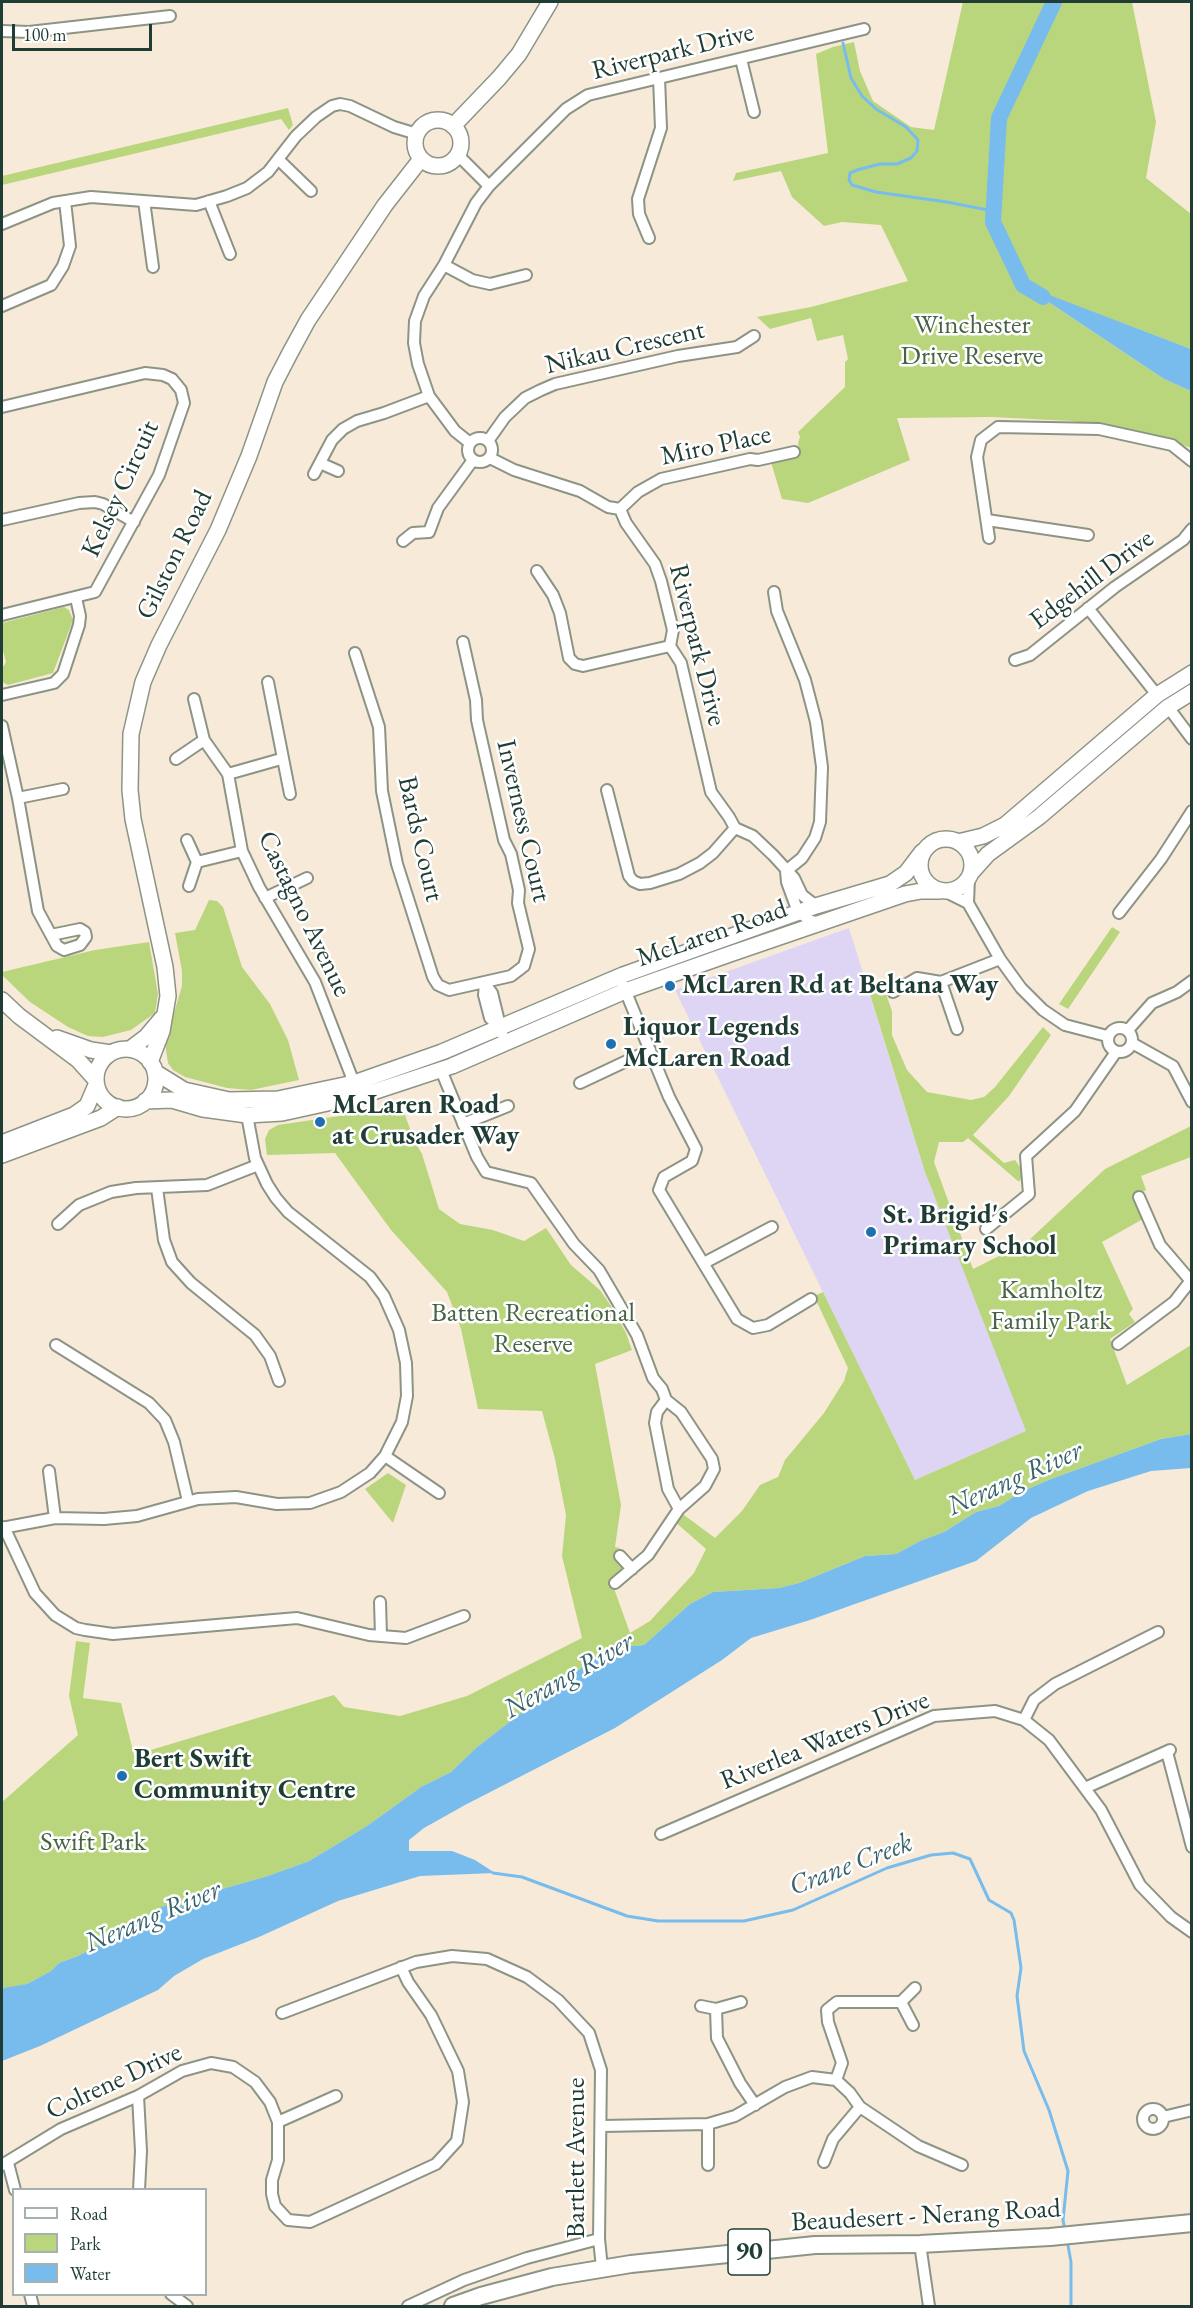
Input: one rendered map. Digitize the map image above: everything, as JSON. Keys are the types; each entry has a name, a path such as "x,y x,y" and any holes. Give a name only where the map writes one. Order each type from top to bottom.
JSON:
{"main road":[{"path":"453,126 519,54 550,2"},
{"path":"434,121 453,126 460,137 458,155 453,161 433,166 421,159 416,149 417,135 423,127 434,121"},
{"name":"Gilston Road","path":"153,1067 168,996 165,967 133,819 130,790 131,734 143,682 159,645 218,530 249,456 275,382 290,352 308,320 378,215 421,159"},
{"path":"1191,673 1162,701 1039,817 988,854 959,888 943,892 933,889 921,877 919,860 922,852 932,842 939,839 958,842 995,831 1162,701 1191,692"},
{"path":"958,842 970,855 970,875"},
{"name":"McLaren Road","path":"153,1067 184,1090 229,1100 278,1099 354,1083 420,1060 620,976 798,912 890,884 906,873 922,852"},
{"name":"McLaren Road","path":"145,1101 172,1100 202,1109 247,1115 282,1113 407,1083 626,991 905,894 921,891 943,892"},
{"path":"2,1000 19,1016 78,1060 96,1083 104,1099 118,1107 133,1107 145,1101 154,1088 153,1067 145,1056 130,1049"},
{"path":"40,1031 91,1050 111,1053 130,1049 146,1037 164,1016"},
{"path":"2,1143 74,1115 87,1106 96,1083 99,1064 111,1053"},
{"path":"2,1155 101,1118 118,1107"},
{"name":"Beaudesert - Nerang Road","path":"453,2307 481,2296 552,2277 602,2268 815,2246 920,2244 1050,2237 1191,2223"}],"street":[{"path":"2,31 29,32 170,16"},
{"name":"Riverpark Drive","path":"470,443 455,431 429,396 418,364 414,343 415,321 424,296 444,265 476,203 489,186 566,109 588,95 864,29"},
{"path":"741,59 754,112"},
{"path":"649,238 639,214 638,200 661,128 659,78"},
{"path":"2,224 53,203 91,197 196,204 247,188 268,172 296,136 316,117 332,106 340,104 350,106 417,135"},
{"path":"458,155 489,186"},
{"path":"278,159 310,191"},
{"path":"2,306 51,285 63,266 70,246 65,201"},
{"path":"144,201 153,267"},
{"path":"209,201 230,254"},
{"path":"444,265 472,280 490,284 526,274"},
{"name":"Nikau Crescent","path":"488,441 505,417 525,399 548,387 678,356 737,347 754,336"},
{"name":"Kelsey Circuit","path":"2,407 145,373 163,375 172,379 181,390 184,404 163,466 99,587 91,594 2,615"},
{"path":"314,474 332,440 343,429 357,421 429,396"},
{"path":"989,538 976,457 981,440 998,427 1099,429 1172,445 1191,461"},
{"path":"490,459 493,449 488,441 477,438 470,443 468,454 473,460 480,463 490,459 514,470 580,491 608,507 620,509"},
{"name":"Miro Place","path":"620,509 638,492 662,479 750,459 758,460 794,452"},
{"path":"403,541 413,533 429,532 438,508 473,460"},
{"path":"320,463 338,471"},
{"path":"2,520 79,502 95,502 134,522"},
{"name":"Riverpark Drive","path":"620,509 626,523 651,558 662,581 673,630 670,646 681,663 711,792 735,828 753,836 794,878 802,895 816,906"},
{"path":"987,520 1088,535"},
{"name":"Edgehill Drive","path":"1015,660 1030,655 1115,587 1183,540 1191,529"},
{"path":"537,571 553,595 560,613 569,658 575,664 583,666 670,646"},
{"path":"774,592 777,611 805,680 816,722 822,767 820,822 815,838 802,858 786,871"},
{"path":"2,695 54,683 63,674 79,625 80,616 76,598"},
{"path":"1088,608 1191,739"},
{"name":"Inverness Court","path":"463,642 476,700 477,720 504,840 511,854 519,890 518,903 529,949 527,960 520,971 502,980 485,984"},
{"name":"Bards Court","path":"356,653 379,727 382,791 398,864 433,977 438,985 449,990 485,984"},
{"path":"267,682 290,794"},
{"name":"Castagno Avenue","path":"194,699 204,740 228,774 242,851 265,898 315,982 354,1083"},
{"path":"2,726 18,798 38,910 51,935"},
{"path":"176,759 204,740"},
{"path":"228,774 281,759"},
{"path":"18,798 63,789"},
{"path":"607,790 627,871 636,883 650,883 692,868 713,853 735,828"},
{"path":"1119,913 1161,859 1191,811"},
{"path":"187,840 197,862 189,886"},
{"path":"197,862 242,851"},
{"name":"Riverpark Drive","path":"786,871 798,912"},
{"path":"970,875 968,903 1000,959 1021,988 1043,1010 1065,1025 1107,1036"},
{"path":"265,898 307,878"},
{"path":"943,892 968,903"},
{"path":"798,912 811,921 820,923"},
{"path":"893,992 917,978 941,982 1000,959"},
{"path":"620,976 669,1097 696,1149 692,1161 664,1177 659,1190 737,1320 753,1328 768,1325 811,1299"},
{"path":"1128,1030 1152,1003 1177,992 1191,981"},
{"path":"941,982 957,1029"},
{"path":"485,984 484,995 490,1018 499,1027 505,1043"},
{"path":"1107,1036 1116,1027 1128,1030"},
{"path":"1128,1030 1132,1043 1173,1066 1191,1102"},
{"path":"1107,1036 1109,1047 1116,1052 1125,1051 1132,1043"},
{"path":"580,1083 650,1050"},
{"path":"986,1229 1029,1194 1026,1156 1075,1111 1116,1052"},
{"path":"441,1070 477,1157 486,1172 531,1184 574,1244 599,1270 637,1335 653,1378 662,1389 666,1401 681,1412 712,1459 714,1469 705,1486 679,1509 648,1555 615,1583"},
{"path":"464,1124 508,1106"},
{"path":"247,1115 258,1166 276,1198 288,1212 370,1277 384,1296 393,1314 399,1330 408,1380 402,1422 386,1456 370,1473 341,1492 310,1503 277,1504 236,1497 188,1501 136,1516 104,1520 55,1518 3,1527 35,1593 56,1615 76,1628 85,1630 113,1634 297,1618 369,1635 406,1638 464,1616"},
{"path":"58,1224 79,1205 94,1197 136,1188 207,1185 258,1166"},
{"path":"157,1188 164,1240 172,1262 191,1283 255,1335 270,1356 279,1381"},
{"path":"1118,1344 1174,1302 1191,1280 1160,1245 1139,1197"},
{"path":"704,1263 772,1227"},
{"path":"56,1345 149,1403 165,1420 174,1442 188,1501"},
{"path":"666,1401 657,1412 655,1424 668,1489 679,1509"},
{"path":"386,1456 439,1493"},
{"path":"49,1471 55,1518"},
{"path":"620,1556 632,1569"},
{"path":"380,1602 381,1636"},
{"path":"1024,1720 1034,1700 1055,1684 1158,1632"},
{"name":"Riverlea Waters Drive","path":"661,1833 934,1716 995,1711 1024,1720 1049,1740 1101,1810 1140,1885 1171,1917 1191,1932"},
{"path":"1085,1788 1169,1751 1191,1847"},
{"name":"Bartlett Avenue","path":"282,2013 401,1967 452,1956 487,1959 527,1977 558,2000 588,2033 601,2070 599,2239 602,2268"},
{"name":"Colrene Drive","path":"5,2164 61,2129 138,2096 182,2071 211,2063 233,2067 255,2082 270,2102 278,2122 278,2160 272,2180 272,2194 275,2206 288,2220 310,2222 436,2164 457,2141 463,2102 458,2071 431,2015 408,1982 401,1967"},
{"path":"836,2080 842,2063 828,2022 827,2010 837,2002 901,2002 915,1988"},
{"path":"701,2006 716,2009 741,2002"},
{"path":"901,2002 913,2025"},
{"path":"716,2009 717,2038 740,2083 755,2105"},
{"path":"602,2126 708,2124 735,2116 785,2087 812,2077 836,2080 850,2093 860,2107 918,2146 962,2165"},
{"path":"138,2096 141,2151 139,2188"},
{"path":"278,2122 336,2096"},
{"path":"824,2162 833,2139 860,2107"},
{"path":"1163,2117 1191,2110"},
{"path":"708,2124 708,2165"},
{"path":"5,2164 14,2188"},
{"path":"408,2307 464,2280 527,2258 599,2239"},
{"path":"920,2244 929,2307"},
{"path":"172,2296 187,2307"}],"shaded area":[{"name":"St. Brigid's Primary School","path":"849,928 925,1172 1027,1431 915,1480 675,990"}],"green space":[{"name":"Winchester Drive Reserve","path":"963,2 1132,2 1156,122 1146,178 1191,214 1191,349 1026,287 1164,379 1191,391 1191,448 1162,437 1071,421 992,417 897,418 910,460 808,503 782,499 771,462 800,456 798,432 845,387 845,362 848,359 843,335 817,341 811,318 770,329 757,317 811,307 908,281 881,225 842,222 824,226 792,197 781,171 733,181 736,173 828,153 816,54 833,47 854,42 860,71 873,101 911,127 934,130"},
{"path":"288,108 293,125 289,130 281,119 2,185 2,176"},
{"path":"64,607 69,610 73,620 53,673 8,685 2,682 2,669 6,662 2,647 2,623"},
{"path":"209,900 217,901 223,907 242,967 270,1004 288,1040 299,1080 251,1090 227,1088 185,1077 173,1070 168,1063 165,1043 182,986 182,971 175,933 195,930"},
{"path":"1112,927 1120,932 1068,1009 1059,1004"},
{"path":"149,942 158,994 155,1013 131,1030 103,1037 88,1036 68,1027 30,1002 2,975 2,972 95,950"},
{"path":"882,983 892,1011 892,1035 907,1070 927,1092 971,1100 984,1097 995,1087 1043,1027 1051,1035 1009,1096 973,1135 1004,1163 1015,1160 1024,1173 1019,1182 968,1138 963,1142 939,1142 934,1162 973,1269 1027,1242 1105,1169 1191,1126 1191,1157 1141,1176 1146,1190 1134,1198 1143,1219 1102,1242 1133,1309 1129,1314 1135,1322 1110,1339 1127,1385 1191,1345 1191,1434 1161,1439 1051,1479 1023,1491 999,1506 976,1512 944,1532 920,1541 896,1554 865,1556 799,1583 779,1588 713,1592 690,1604 644,1645 612,1648 563,1680 476,1748 451,1772 421,1787 367,1826 309,1861 268,1876 215,1891 187,1906 161,1907 127,1930 78,1956 59,1963 51,1971 27,1984 2,1990 2,1802 78,1735 69,1696 76,1641 90,1643 83,1698 121,1703 134,1755 334,1695 344,1707 400,1716 467,1696 582,1638 562,1556 566,1515 555,1459 542,1411 478,1409 461,1329 447,1292 391,1230 335,1153 267,1155 265,1139 269,1130 278,1125 373,1111 400,1101 414,1140 422,1154 439,1209 460,1224 493,1230 524,1241 546,1228 571,1265 600,1290 626,1333 632,1350 595,1364 621,1505 615,1547 620,1548 615,1556 622,1563 621,1569 611,1580 630,1633 650,1621 694,1573 706,1549 674,1521 680,1512 715,1538 742,1511 760,1485 778,1477 785,1460 824,1413 844,1381 848,1368 814,1296 823,1292 915,1480 1026,1431 925,1172 868,988"},
{"path":"388,1473 406,1485 393,1523 365,1489"}],"water":[{"path":"1023,285 1191,349 1191,391 1164,379"},
{"path":"1191,1434 1191,1468 1151,1471 1088,1491 1031,1518 976,1561 810,1620 751,1638 722,1660 615,1728 465,1805 424,1828 409,1840 409,1851 452,1851 475,1860 495,1873 420,1876 338,1901 259,1937 203,1959 174,1976 158,1990 40,2046 2,2061 2,1990 4,1988 27,1984 51,1971 59,1963 78,1956 127,1930 161,1907 187,1906 215,1891 268,1876 309,1861 367,1826 421,1787 451,1772 476,1748 563,1680 612,1648 644,1645 690,1604 713,1592 779,1588 799,1583 865,1556 896,1554 920,1541 944,1532 976,1512 999,1506 1023,1491 1051,1479 1161,1439"}],"waterway":[{"name":"Nerang River","path":"1043,297 1023,285 993,222 999,118 1054,2"},
{"path":"843,43 851,78 862,96 876,109 906,127 918,140 917,151 911,158 897,164 880,164 850,173 849,180 852,185 876,192 993,211"},
{"name":"Crane Creek","path":"493,1873 522,1877 627,1916 658,1921 744,1921 793,1910 887,1868 931,1855 953,1853 970,1859 989,1900 1011,1913 1014,1920 1021,1968 1017,1996 1024,2051 1049,2110 1068,2171 1063,2220 1065,2230"},
{"name":"Crane Creek","path":"1067,2240 1071,2262 1071,2306"}],"place":[{"name":"McLaren Rd at Beltana Way","path":"670,986"},
{"name":"Liquor Legends McLaren Road","path":"611,1044"},
{"name":"McLaren Road at Crusader Way","path":"320,1122"},
{"name":"St. Brigid's Primary School","path":"871,1232"},
{"name":"Bert Swift Community Centre","path":"122,1776"}],"park label":[{"name":"Kamholtz Family Park","path":"1051,1306"},
{"name":"Batten Recreational Reserve","path":"533,1330"},
{"name":"Swift Park","path":"93,1843"}]}
